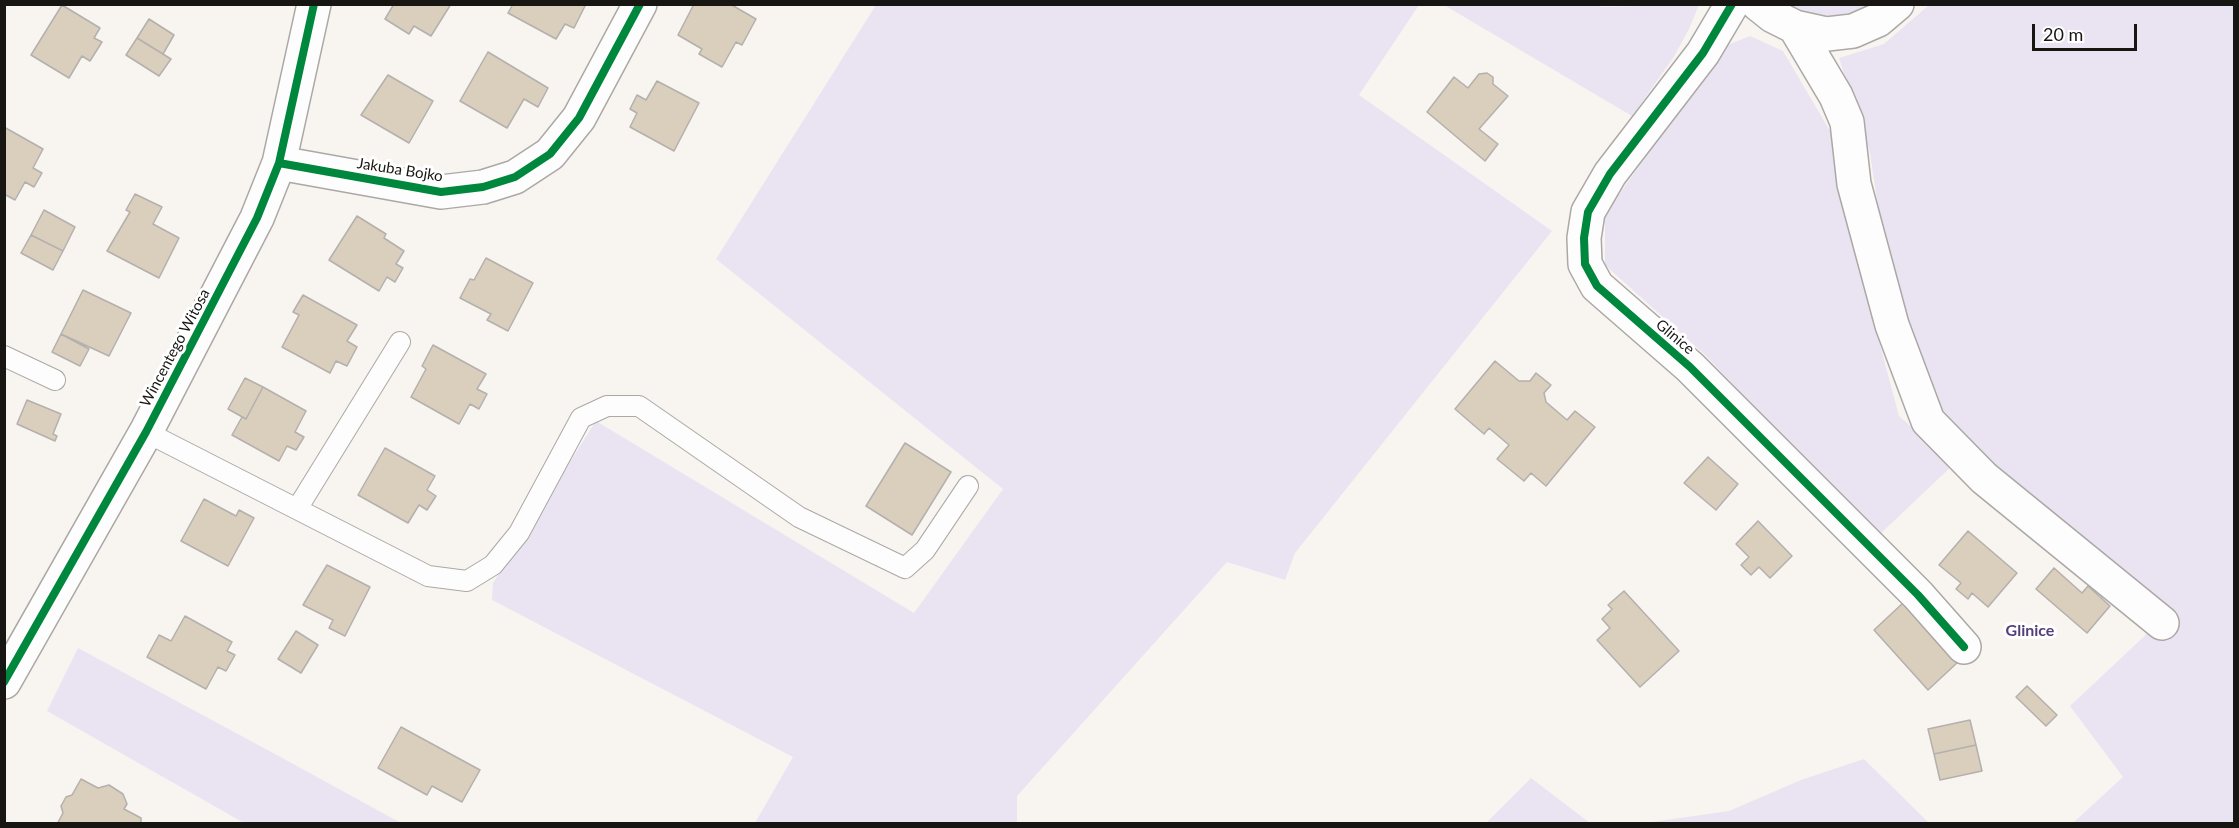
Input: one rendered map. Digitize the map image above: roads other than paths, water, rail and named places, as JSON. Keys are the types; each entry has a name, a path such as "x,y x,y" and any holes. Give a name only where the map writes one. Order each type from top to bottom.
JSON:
{"street":[{"name":"Wincentego Witosa","path":"4,682 146,432 257,219 279,163 314,4"},
{"name":"Jakuba Bojko","path":"279,163 441,192 483,187 515,177 550,154 579,118 640,4"},
{"name":"Glinice","path":"1732,4 1703,53 1610,174 1588,212 1584,238 1585,264 1597,286 1698,374 1918,596 1965,647"},
{"path":"1758,4 1773,16 1795,27 1827,34 1853,31 1878,20 1898,4"},
{"path":"1795,27 1836,96 1847,122 1854,184 1892,325 1928,421 1984,478 2162,623"}],"lane":[{"path":"297,509 400,342"},
{"path":"4,356 55,380"},
{"path":"146,432 428,576 467,581 493,565 519,533 581,418 607,406 639,406 800,517 905,568 925,550 968,486"}],"district":[{"name":"Glinice","path":"2030,631"}]}
